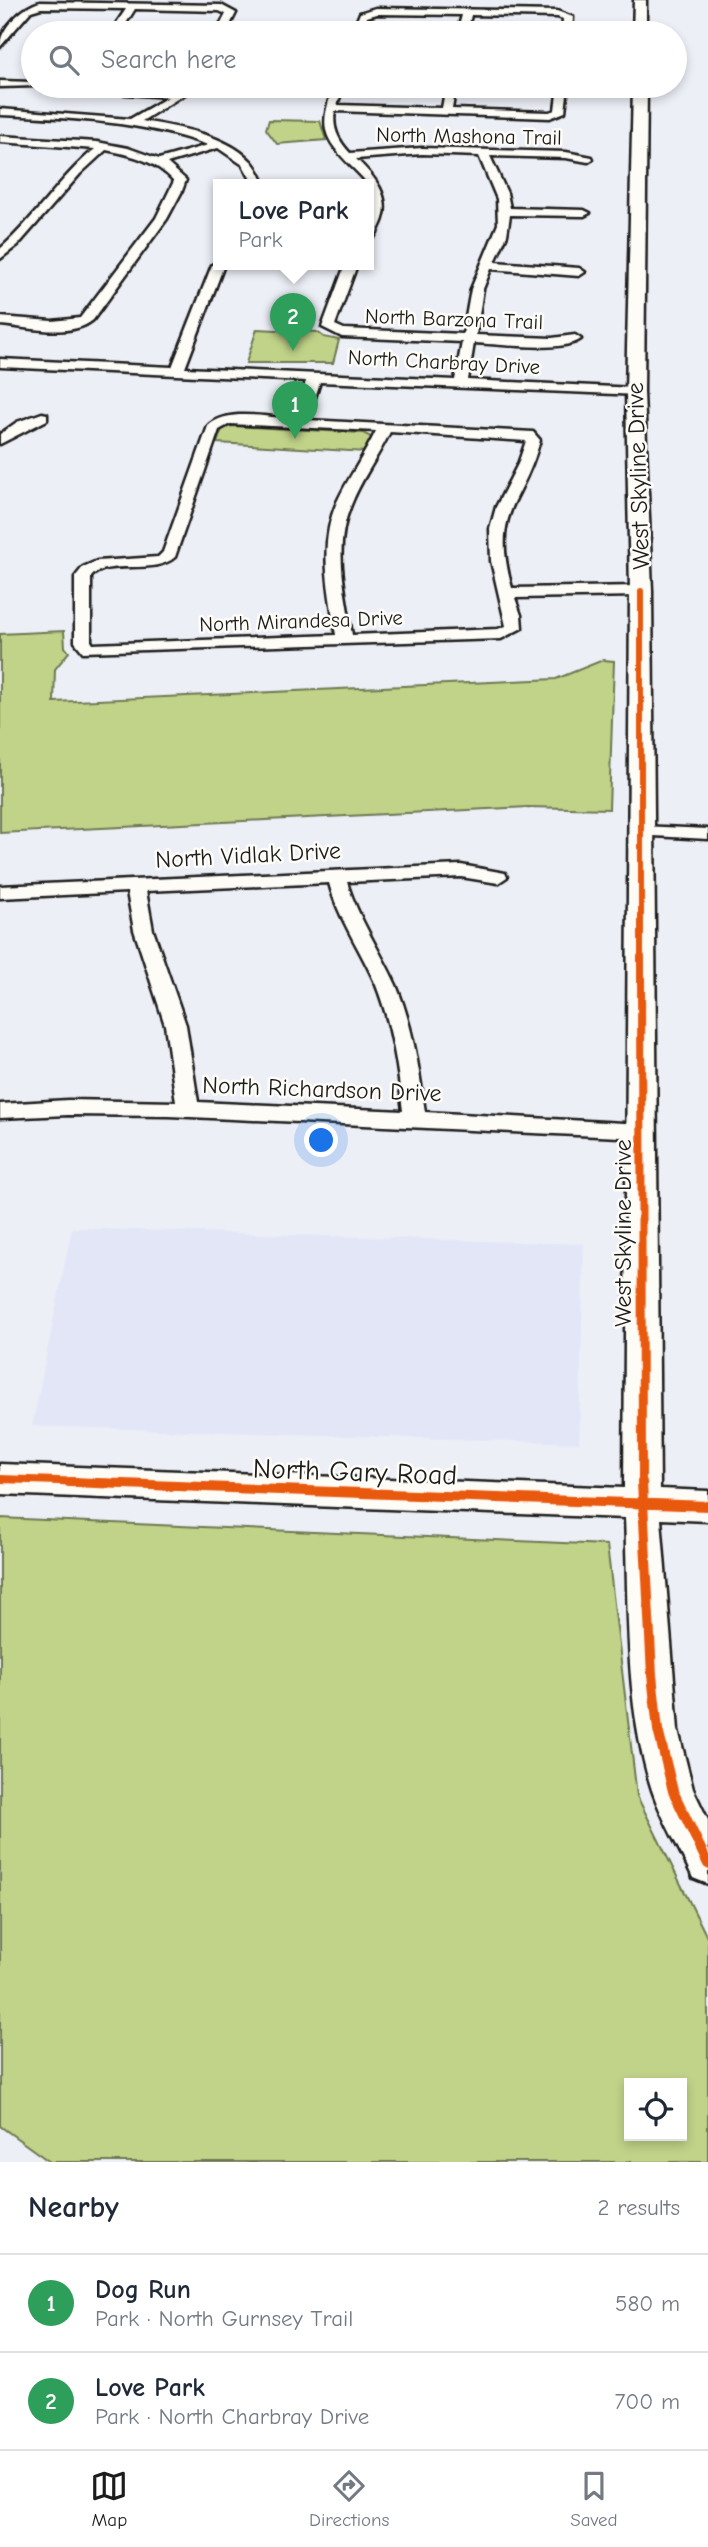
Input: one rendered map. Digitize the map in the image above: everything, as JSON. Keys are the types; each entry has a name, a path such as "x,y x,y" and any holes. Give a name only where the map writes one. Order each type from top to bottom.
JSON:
{"street":[{"path":"640,0 640,21"},
{"path":"1,42 33,6 230,10 227,21"},
{"path":"123,21 132,7"},
{"path":"361,21 367,12 564,15 568,17 568,21"},
{"path":"465,21 467,13"},
{"path":"0,84 21,85"},
{"path":"134,122 174,98"},
{"path":"335,98 329,130 369,179"},
{"path":"446,112 449,98"},
{"path":"332,108 558,114 561,98"},
{"name":"West Skyline Drive","path":"640,98 635,392 641,591 642,1503 657,1730 673,1791 708,1864"},
{"path":"0,112 134,122 182,132 242,157 253,167 258,179"},
{"path":"0,139 104,147 159,162 176,173 180,180 179,189 165,212 100,296 89,318 80,323 0,321"},
{"path":"159,162 218,145"},
{"path":"0,255 51,204 77,168 104,147"},
{"name":"North Mashona Trail","path":"349,156 422,150 566,155 588,159"},
{"path":"461,384 477,289 481,274 502,238 505,211 484,153"},
{"path":"374,193 380,207 374,223"},
{"path":"505,211 584,213"},
{"path":"488,265 579,272"},
{"path":"177,372 216,270"},
{"name":"North Barzona Trail","path":"349,270 328,327 332,331 552,342 575,339"},
{"name":"North Charbray Drive","path":"0,363 635,392"},
{"path":"314,377 300,424 528,435 533,440 526,467 500,510 496,529 497,551 506,593 641,591"},
{"path":"0,440 22,425 42,417"},
{"name":"North Mirandesa Drive","path":"300,424 230,421 219,423 213,429 170,554 162,561 97,566 88,570 83,577 83,642 89,649 501,634 514,628 516,620 506,593"},
{"path":"345,641 333,560 334,538 349,494 385,428"},
{"path":"641,831 708,834"},
{"name":"North Vidlak Drive","path":"0,892 461,871 498,877"},
{"path":"336,875 345,906 390,998 407,1054 415,1119"},
{"path":"136,884 137,909 146,946 168,997 181,1047 187,1110"},
{"name":"North Richardson Drive","path":"0,1111 54,1107 187,1110 642,1131"},
{"name":"North Gary Road","path":"0,1479 708,1506"}],"shaded area":[{"path":"72,1228 584,1244 579,1443 32,1426"}],"green space":[{"path":"269,120 320,121 326,140 277,144 266,129"},
{"path":"257,329 317,332 324,337 339,340 333,363 246,363"},
{"path":"230,426 363,433 371,437 366,452 217,443 222,429"},
{"path":"64,631 65,647 69,652 55,669 54,702 556,679 603,660 614,661 609,809 528,807 0,833 0,634"},
{"path":"0,1518 607,1545 637,1796 708,1939 708,2162 50,2162 0,2126"}],"cycle path":[{"path":"641,591 642,1503 652,1675 658,1730 673,1791 708,1864"},
{"path":"0,1479 708,1506"}],"place":[{"name":"Love Park","path":"293,351"},
{"name":"Dog Run","path":"295,439"}]}
